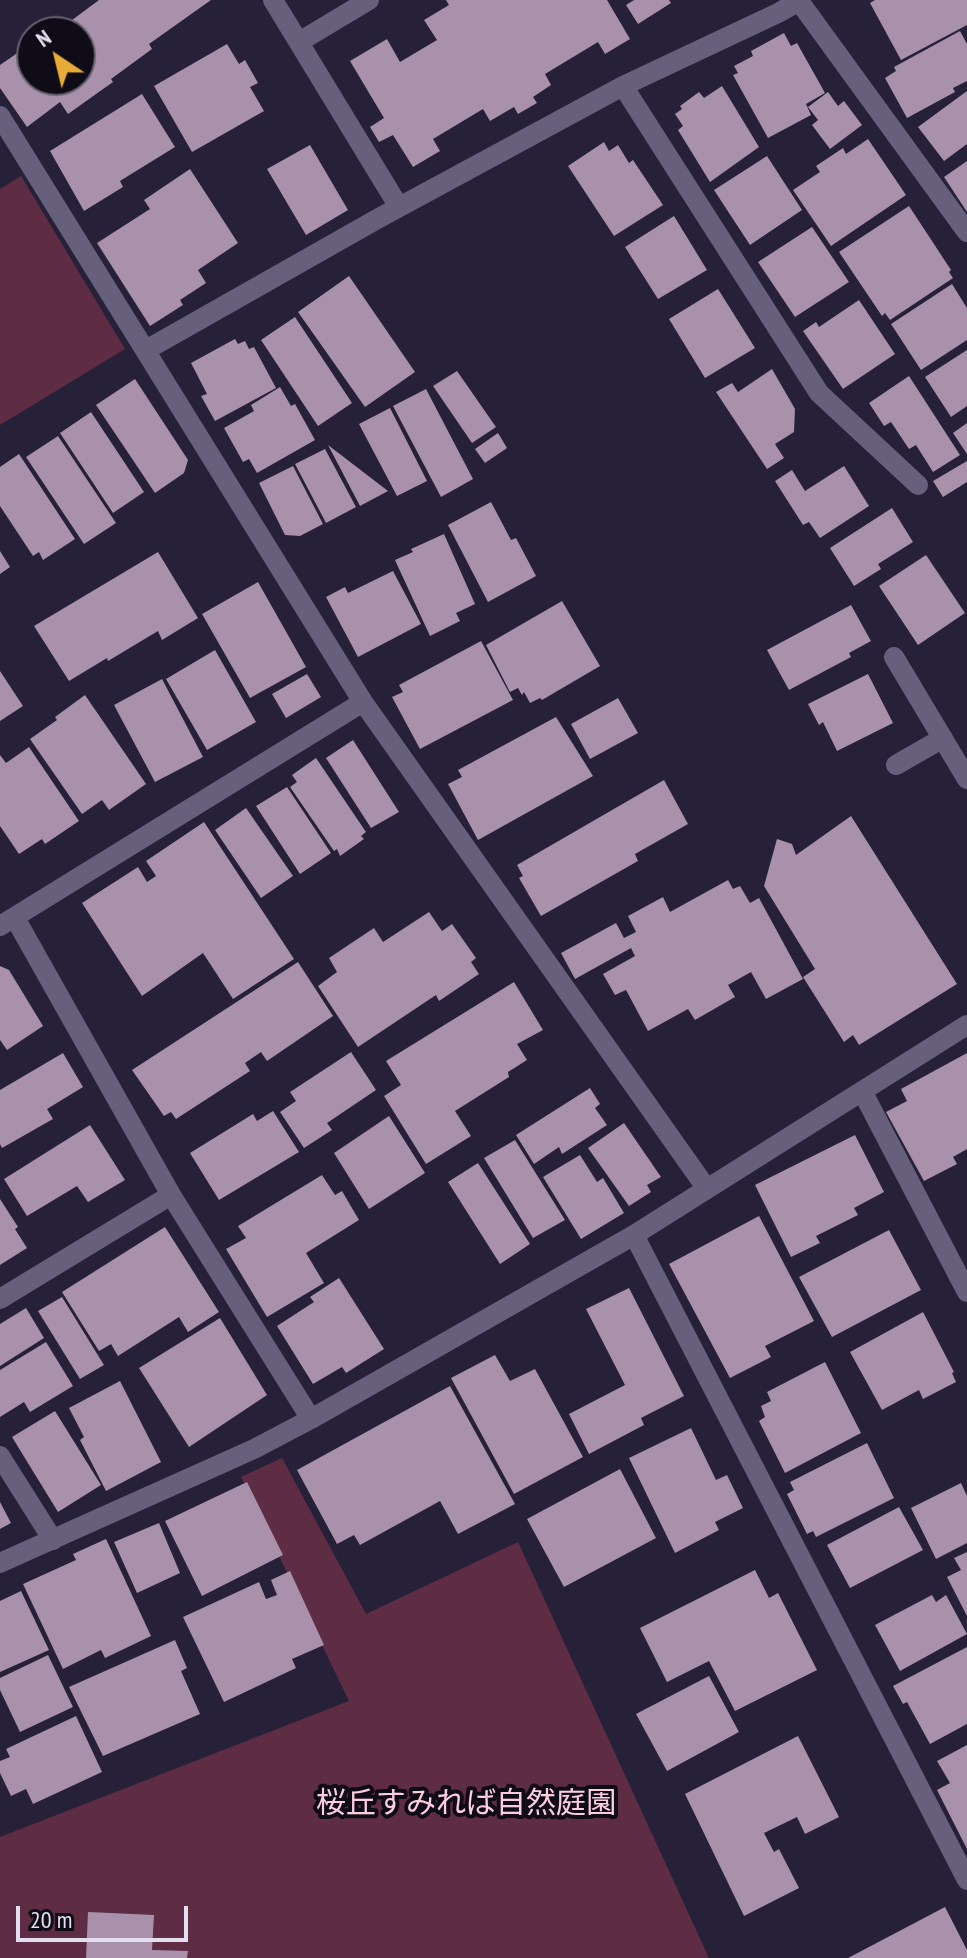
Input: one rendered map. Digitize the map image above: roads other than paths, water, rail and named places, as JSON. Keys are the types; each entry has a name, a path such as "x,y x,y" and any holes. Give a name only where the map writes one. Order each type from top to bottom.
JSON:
{"street":[{"path":"273,0 399,207"},
{"path":"299,42 369,0"},
{"path":"146,350 399,207 623,86 774,7 800,1 967,232"},
{"path":"623,86 819,393 918,485"},
{"path":"0,116 363,702 707,1189"},
{"path":"894,657 967,779"},
{"path":"311,1419 171,1195 8,922 363,702"},
{"path":"896,765 943,738"},
{"path":"0,1563 254,1449 311,1419 634,1235 967,1025"},
{"path":"862,1091 967,1292"},
{"path":"0,1299 171,1195"},
{"path":"634,1235 967,1880"},
{"path":"0,1456 53,1540"}],"park label":[{"name":"桜丘すみれば自然庭園","path":"466,1804"}]}
